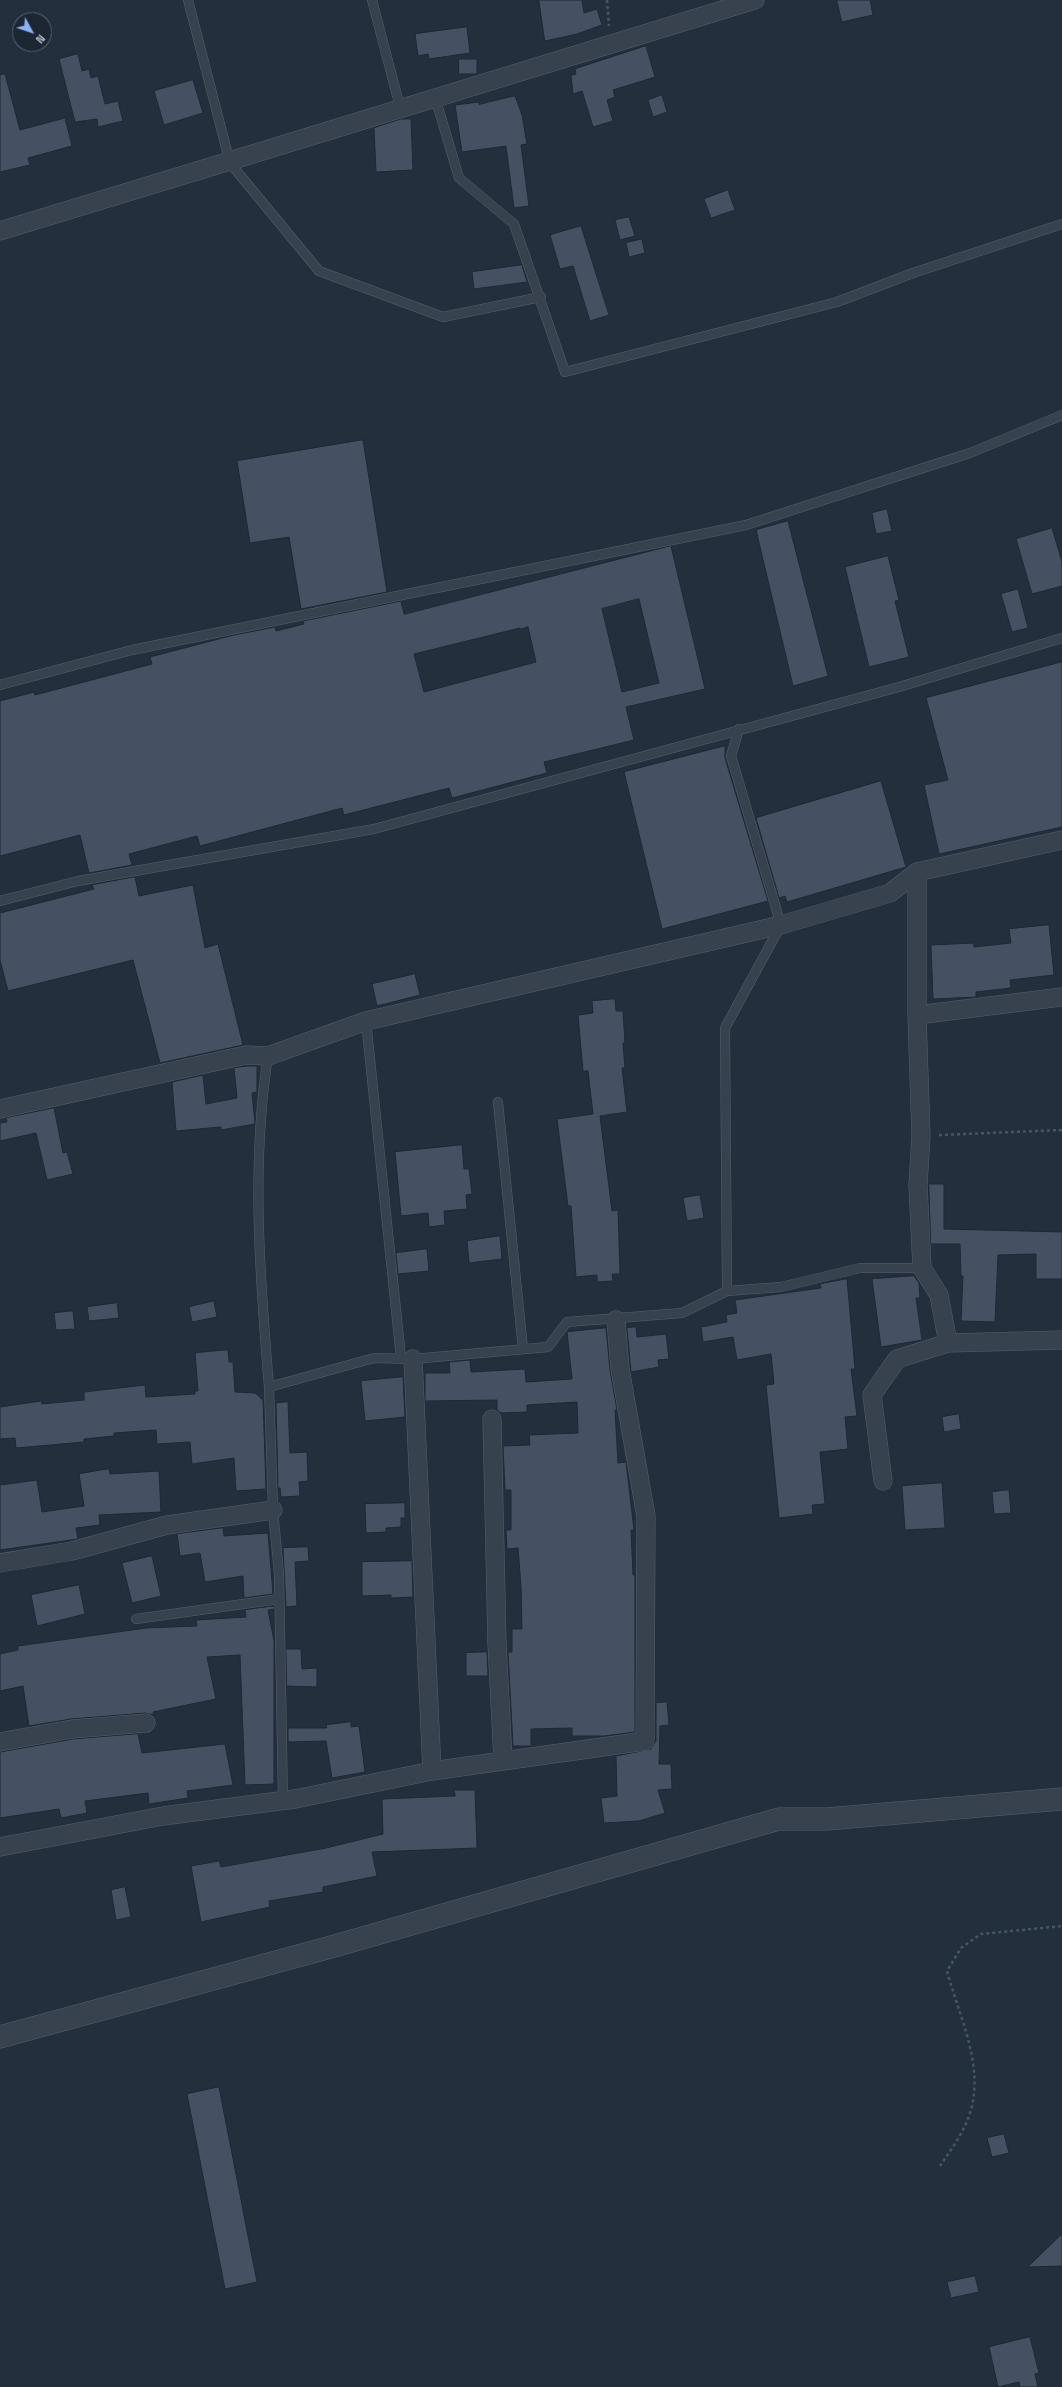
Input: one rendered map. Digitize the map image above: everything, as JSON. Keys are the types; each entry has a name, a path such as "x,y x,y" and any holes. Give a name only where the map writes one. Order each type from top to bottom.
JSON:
{"street":[{"path":"0,231 230,163 400,107 755,0"},
{"path":"0,1109 246,1055 268,1056 366,1021 781,925 890,893 917,872 1062,840"},
{"path":"917,872 917,1015 921,1136 918,1185 922,1268 939,1296 948,1343"},
{"path":"917,1015 1062,997"},
{"path":"0,1847 163,1816 283,1801 432,1771 645,1741 646,1516 620,1368 616,1320"},
{"path":"882,1481 872,1395 897,1359 948,1343 1062,1340"},
{"path":"407,1359 432,1771"},
{"path":"492,1419 497,1644 503,1761"},
{"path":"0,1563 72,1552 167,1525 273,1510"},
{"path":"0,1742 72,1729 146,1723"},
{"path":"0,2037 331,1947 779,1819 827,1819 1062,1799"}],"lane":[{"path":"188,0 230,163 318,271 443,317 541,297"},
{"path":"372,0 400,107"},
{"path":"435,97 459,178 514,224 541,297 566,372 837,302 913,273 1062,224"},
{"path":"0,685 132,650 746,525 970,453 1062,415"},
{"path":"0,901 78,882 374,829 739,729 899,687 1062,638"},
{"path":"726,1291 725,1028 781,925 731,756 739,729"},
{"path":"366,1021 407,1359"},
{"path":"268,1056 261,1100 259,1170 262,1300 270,1387 273,1510 279,1599 283,1801"},
{"path":"498,1102 523,1349"},
{"path":"270,1387 374,1358 407,1359 548,1347 567,1322 616,1320 682,1313 726,1291 781,1287 860,1268 922,1268"},
{"path":"136,1619 279,1599"}],"path":[{"path":"607,0 610,44"},
{"path":"921,1136 1062,1130"},
{"path":"940,2166 964,2127 970,2114 976,2093 976,2066 947,1971 961,1948 981,1934 1062,1926"}],"building":[{"path":"539,0 582,0 584,13 597,9 602,25 577,34 545,41"},
{"path":"837,0 870,0 873,15 842,22"},
{"path":"467,27 470,53 429,59 428,54 418,56 415,34"},
{"path":"646,46 655,77 613,90 615,97 607,100 613,121 593,127 582,91 573,94 571,75 576,74 575,69"},
{"path":"78,54 82,71 89,69 91,78 98,76 105,104 118,101 123,121 98,127 97,119 75,122 59,59"},
{"path":"459,59 477,59 477,74 459,74"},
{"path":"5,74 20,130 65,118 72,146 28,158 30,165 0,172 0,75"},
{"path":"193,80 203,113 164,125 154,91"},
{"path":"662,95 667,112 653,117 648,100"},
{"path":"515,96 522,115 527,144 521,145 529,206 514,208 506,146 462,152 455,105 479,102 479,104"},
{"path":"401,119 411,119 413,170 376,172 374,128"},
{"path":"728,190 735,210 711,218 704,199"},
{"path":"629,217 635,236 620,240 615,220"},
{"path":"581,226 609,315 590,321 573,266 560,269 550,235"},
{"path":"642,239 645,253 629,257 626,243"},
{"path":"522,265 527,282 474,289 472,272"},
{"path":"363,440 387,592 301,609 289,537 250,543 237,461"},
{"path":"887,509 892,531 876,534 872,513"},
{"path":"788,521 828,676 793,686 756,530"},
{"path":"1052,528 1062,562 1062,586 1032,594 1016,539"},
{"path":"671,546 705,689 626,707 634,740 544,762 547,773 452,798 449,788 344,815 342,808 200,846 197,836 129,854 132,865 89,873 80,835 0,856 0,701 34,692 35,695 152,664 150,657 234,635 275,627 276,631 304,624 303,621 401,601 404,614","holes":["639,599 659,683 622,692 602,609","528,627 536,662 424,692 414,654"]},
{"path":"888,556 899,600 895,601 909,657 869,667 845,567"},
{"path":"1018,589 1028,628 1012,632 1001,594"},
{"path":"1062,662 1062,827 939,854 924,785 948,780 926,698"},
{"path":"725,746 725,758 768,901 662,929 624,772"},
{"path":"881,781 906,867 787,902 785,896 779,898 756,818"},
{"path":"135,877 139,896 193,885 205,948 218,944 243,1045 160,1063 133,960 8,991 0,960 0,913 94,889 92,885"},
{"path":"1049,925 1054,975 1010,980 1011,988 976,992 976,997 933,999 931,945 974,943 974,947 1011,943 1009,929"},
{"path":"415,974 420,995 377,1006 372,984"},
{"path":"615,999 616,1011 623,1011 625,1068 622,1068 627,1112 600,1116 612,1211 618,1210 620,1274 612,1274 613,1281 597,1282 597,1275 576,1277 571,1206 568,1206 557,1119 593,1114 588,1071 583,1071 578,1015 593,1013 592,1001"},
{"path":"257,1066 257,1092 252,1093 255,1124 221,1130 221,1127 176,1131 172,1082 203,1075 206,1104 237,1098 234,1068"},
{"path":"54,1108 63,1153 67,1152 73,1174 47,1180 36,1133 0,1141 0,1123 7,1122 6,1118"},
{"path":"462,1145 464,1169 469,1169 472,1194 466,1195 467,1209 444,1211 445,1225 429,1227 428,1213 401,1216 395,1152"},
{"path":"929,1184 944,1184 944,1229 1062,1232 1062,1279 1036,1279 1036,1254 998,1255 995,1322 961,1321 963,1276 961,1276 960,1244 931,1244"},
{"path":"700,1195 704,1218 687,1221 683,1198"},
{"path":"500,1236 502,1259 469,1263 467,1241"},
{"path":"427,1249 429,1271 398,1274 396,1253"},
{"path":"914,1276 919,1283 920,1298 916,1298 922,1340 881,1347 872,1279"},
{"path":"847,1279 855,1369 851,1369 857,1416 845,1417 848,1449 820,1452 825,1504 812,1505 813,1514 779,1518 766,1385 774,1384 771,1354 737,1360 733,1337 703,1342 701,1327 727,1322 726,1315 737,1313 735,1300 821,1288 820,1284"},
{"path":"214,1301 217,1317 192,1322 189,1307"},
{"path":"117,1303 119,1318 89,1321 87,1307"},
{"path":"73,1311 75,1329 56,1330 54,1313"},
{"path":"636,1327 637,1337 666,1334 669,1359 658,1360 659,1367 631,1372 627,1328"},
{"path":"606,1328 610,1370 617,1410 615,1410 618,1463 626,1462 634,1530 631,1530 633,1575 635,1575 635,1732 604,1736 572,1736 572,1728 531,1729 531,1746 513,1746 508,1652 512,1652 512,1629 522,1629 521,1586 518,1548 507,1549 506,1530 511,1530 511,1490 505,1490 503,1446 530,1445 529,1435 578,1433 577,1402 527,1405 527,1412 501,1413 497,1410 497,1400 425,1401 425,1373 450,1373 449,1362 470,1360 471,1372 525,1369 526,1382 572,1379 567,1332"},
{"path":"228,1350 229,1362 233,1362 235,1392 255,1393 263,1400 266,1489 236,1491 234,1458 192,1464 190,1442 157,1444 156,1430 114,1433 114,1436 84,1439 84,1442 16,1448 15,1438 0,1439 0,1407 41,1401 42,1404 84,1400 84,1392 145,1385 146,1397 195,1394 195,1391 198,1391 195,1353"},
{"path":"403,1377 405,1417 365,1421 361,1381"},
{"path":"288,1402 290,1453 307,1452 308,1481 299,1482 300,1496 281,1497 280,1488 278,1488 276,1403"},
{"path":"959,1414 961,1429 944,1432 942,1417"},
{"path":"109,1469 110,1474 159,1471 161,1512 99,1515 100,1525 76,1528 78,1539 0,1550 0,1485 37,1480 42,1512 84,1506 79,1474"},
{"path":"942,1483 945,1528 905,1530 902,1486"},
{"path":"1009,1490 1011,1513 994,1514 992,1492"},
{"path":"405,1503 405,1518 401,1518 401,1527 386,1528 386,1532 366,1533 365,1504"},
{"path":"223,1528 224,1536 268,1533 273,1594 244,1598 243,1576 205,1582 200,1553 180,1556 177,1534"},
{"path":"308,1547 309,1561 295,1562 297,1606 286,1607 283,1548"},
{"path":"152,1556 161,1596 132,1603 122,1563"},
{"path":"412,1561 413,1597 391,1598 391,1595 362,1596 362,1562"},
{"path":"79,1585 85,1614 37,1626 31,1595"},
{"path":"274,1606 274,1609 268,1610 274,1641 274,1784 245,1785 240,1655 207,1657 216,1699 153,1712 154,1715 145,1713 71,1719 29,1726 23,1686 0,1691 0,1654 18,1650 18,1646 146,1628 197,1626 196,1620 246,1617 245,1610"},
{"path":"286,1649 301,1649 302,1669 317,1668 317,1687 287,1686"},
{"path":"487,1652 488,1676 466,1676 466,1653"},
{"path":"667,1702 669,1725 660,1726 659,1764 671,1764 672,1789 658,1790 665,1813 639,1821 604,1823 601,1798 617,1796 616,1756 651,1749 656,1741 656,1703"},
{"path":"351,1722 351,1727 359,1726 365,1772 332,1778 326,1741 288,1742 288,1728 327,1728 326,1725"},
{"path":"138,1734 142,1753 225,1744 233,1785 187,1791 188,1798 149,1804 148,1793 85,1801 87,1813 61,1818 59,1809 0,1818 0,1752 73,1739"},
{"path":"454,1790 475,1790 477,1848 372,1852 377,1876 323,1887 323,1892 269,1901 270,1907 201,1922 191,1866 219,1861 221,1867 326,1848 383,1834 382,1799 455,1796"},
{"path":"125,1887 131,1917 116,1920 111,1890"},
{"path":"219,2087 257,2282 225,2289 187,2094"},
{"path":"1004,2134 1009,2153 992,2157 987,2138"},
{"path":"1062,2234 1062,2266 1028,2267"},
{"path":"975,2276 979,2292 951,2298 947,2282"},
{"path":"1030,2337 1039,2373 1035,2374 1038,2387 1020,2387 1019,2382 998,2387 989,2347"}]}
